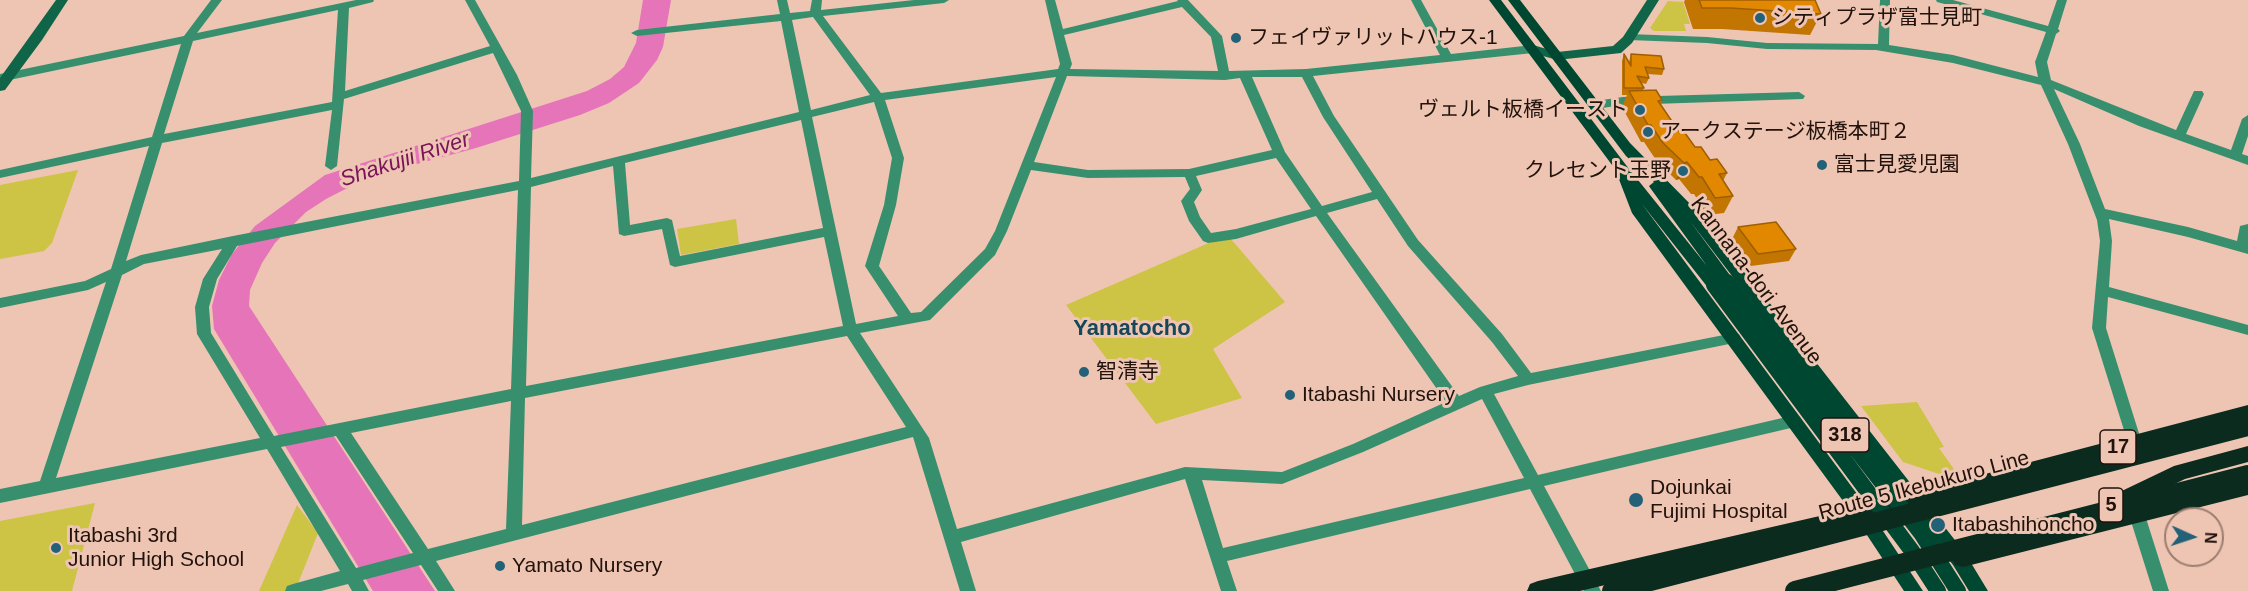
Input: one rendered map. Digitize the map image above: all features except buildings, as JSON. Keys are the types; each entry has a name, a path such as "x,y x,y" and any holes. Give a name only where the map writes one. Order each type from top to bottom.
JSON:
{"highway":[{"name":"17","path":"1538,591 1590,585 1915,502 2248,412"},
{"name":"17","path":"1988,482 2012,482 2248,419"},
{"name":"Route 5 Ikebukuro Line","path":"1612,591 2248,426"},
{"name":"5","path":"2041,539 2181,472 2248,454"},
{"name":"5","path":"1795,591 2248,475"},
{"path":"1830,591 1908,582 1959,559 2248,486"}],"main road":[{"name":"Kannana-dori Avenue","path":"1495,0 1621,168 1720,284 1921,533 1958,591"},
{"name":"Kannana-dori Avenue","path":"1514,0 1626,146 1720,284"},
{"path":"1626,146 1696,219 1959,559 1979,591"},
{"path":"1621,168 1636,208 1863,515 1908,582"},
{"name":"318","path":"1720,284 1912,551 1938,591"}],"street":[{"path":"0,87 62,0"},
{"path":"46,487 117,273 188,38 217,0"},
{"path":"5,77 369,0"},
{"path":"470,0 527,111 514,534"},
{"path":"782,0 850,329 917,430 953,537 968,591"},
{"path":"817,0 815,14 878,97 898,158 890,205 872,266 907,319"},
{"path":"637,33 944,0"},
{"path":"0,496 925,316 990,252 1063,72 1066,64 1050,0"},
{"path":"1416,0 1448,57"},
{"path":"0,303 88,285 141,260 525,184 878,97 1063,72 1225,75 1306,73 1533,49 1557,56 1617,50 1629,37 1653,0"},
{"path":"1883,48 1885,0"},
{"path":"1941,0 2054,31"},
{"path":"2062,0 2054,31 2041,62 2044,81 2074,144 2101,213 2106,241 2099,328 2135,443"},
{"path":"1059,33 1184,2 1216,36 1225,75"},
{"path":"331,166 344,6"},
{"path":"1629,37 1707,40 1767,46 1883,48 1953,59 2044,81 2179,136 2248,161"},
{"path":"0,174 338,101 496,48"},
{"path":"1306,73 1329,117 1413,243 1497,338 1528,379"},
{"path":"1245,75 1280,153 1456,404"},
{"path":"2179,136 2198,94"},
{"path":"1595,105 1623,100 1799,96"},
{"path":"2235,156 2248,119"},
{"path":"1026,165 1088,174 1127,176 1189,173 1280,153"},
{"path":"619,161 624,231 667,223 675,262 829,231"},
{"path":"1189,173 1196,190 1186,201 1194,218 1208,238 1236,234 1380,194"},
{"path":"2101,213 2187,232 2245,248 2245,229 2248,229"},
{"path":"237,240 210,279 202,308 204,334 358,580"},
{"path":"2101,290 2248,330"},
{"path":"953,537 1185,473 1282,478 1358,448 1485,391 1528,379 1734,338"},
{"path":"1485,391 1590,585"},
{"path":"1218,556 1795,422"},
{"path":"337,429 421,559 447,591"},
{"path":"298,590 358,580 421,559 514,534 917,430"},
{"path":"1192,474 1229,591"},
{"path":"2137,515 2161,591"}],"shaded area":[{"path":"1668,1 1683,2 1690,24 1684,24 1686,31 1654,31 1650,28"},
{"path":"78,170 52,243 44,251 0,259 0,185"},
{"path":"736,219 739,244 681,255 677,229"},
{"path":"1231,239 1285,302 1213,349 1242,398 1156,424 1066,305 1211,242"},
{"path":"1917,402 1944,447 1939,448 1956,472 1942,475 1903,462 1861,406"},
{"path":"95,503 72,591 0,591 0,521"},
{"path":"297,505 318,533 295,591 259,591"}],"water":[{"name":"Shakujii River","path":"643,0 671,0 663,47 657,60 639,83 609,103 580,115 476,148 369,177 306,212 275,243 262,263 250,290 249,306 435,591 373,591 214,329 212,306 219,280 232,254 255,226 325,175 587,91 610,79 624,67 636,43"}],"place":[{"name":"シティプラザ富士見町","path":"1760,18"},
{"name":"フェイヴァリットハウス-1","path":"1236,38"},
{"name":"ヴェルト板橋イースト","path":"1640,110"},
{"name":"アークステージ板橋本町２","path":"1648,132"},
{"name":"富士見愛児園","path":"1822,165"},
{"name":"クレセント玉野","path":"1683,171"},
{"name":"智清寺","path":"1084,372"},
{"name":"Itabashi Nursery","path":"1290,395"},
{"name":"Dojunkai Fujimi Hospital","path":"1636,500"},
{"name":"Itabashihoncho","path":"1938,525"},
{"name":"Itabashi 3rd Junior High School","path":"56,548"},
{"name":"Yamato Nursery","path":"500,566"}],"district":[{"name":"Yamatocho","path":"1132,329"}]}
